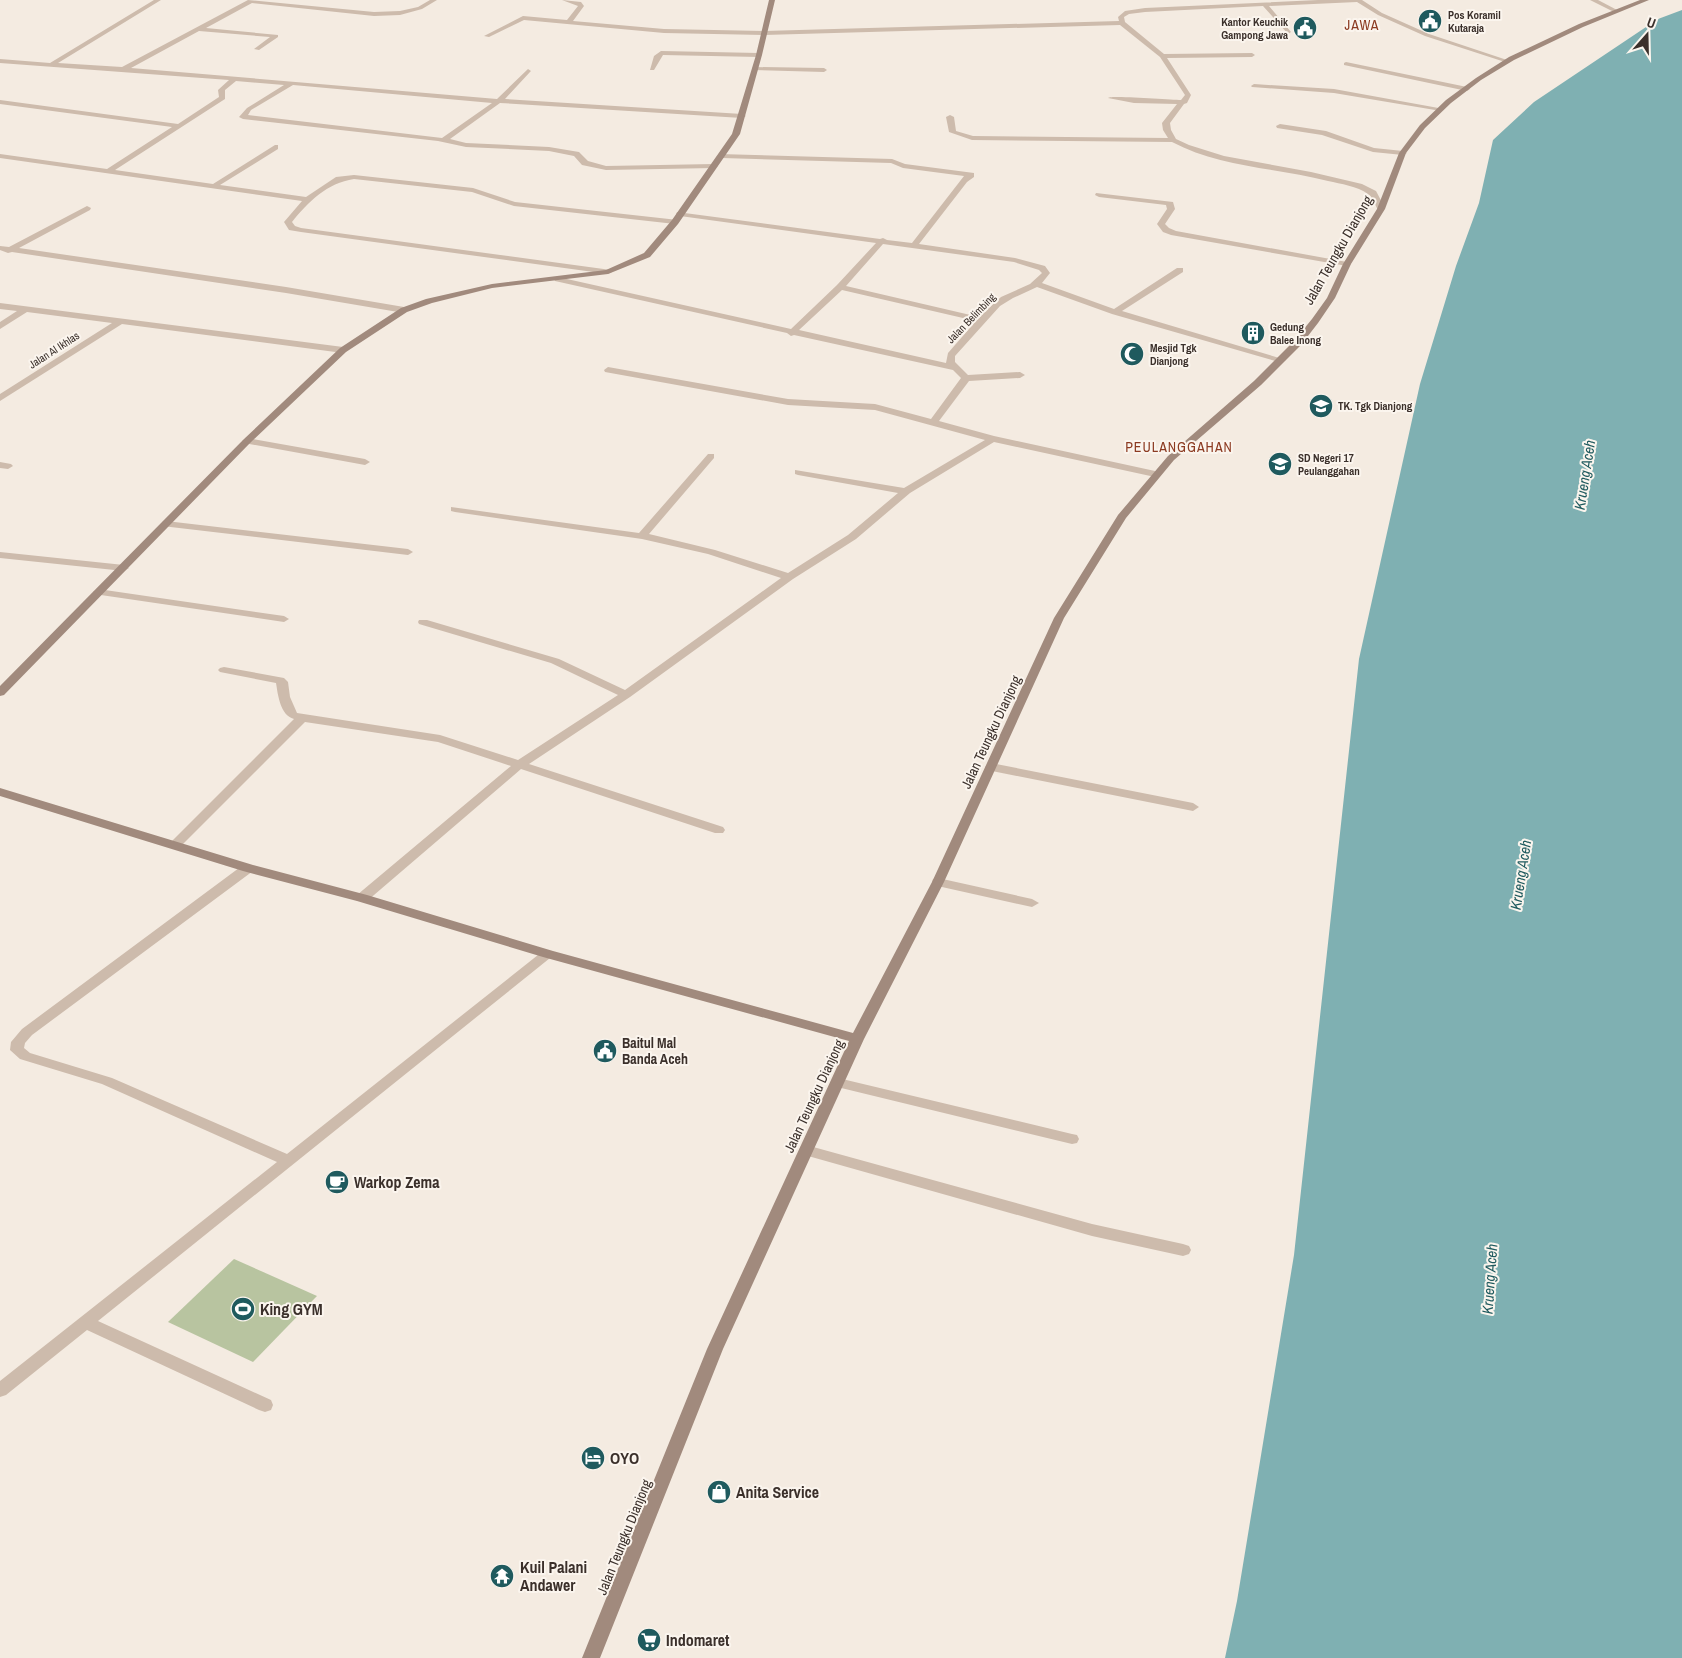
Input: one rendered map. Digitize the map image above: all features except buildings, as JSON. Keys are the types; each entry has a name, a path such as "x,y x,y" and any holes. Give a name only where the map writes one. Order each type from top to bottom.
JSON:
{"street":[{"path":"50,65 158,0"},
{"path":"124,69 251,0 374,14 400,13 420,8 434,0"},
{"path":"565,0 582,2 568,22"},
{"path":"0,693 247,441 343,350 404,310 429,301 492,286 608,272 647,255 677,218 736,134 759,55 772,0"},
{"path":"1173,140 1166,124 1178,107 1185,102 1188,95 1162,56 1122,23 1121,17 1127,12 1358,0 1380,14 1426,35 1507,61"},
{"path":"1593,0 1616,11"},
{"name":"Jalan Teungku Dianjong","path":"591,1658 715,1349 857,1039 938,882 1059,618 1122,517 1155,474 1171,458 1282,360 1331,298 1347,264 1381,208 1403,154 1425,123 1467,89 1507,61 1616,11 1646,0"},
{"path":"1264,4 1288,32"},
{"path":"487,36 523,18 656,30 764,33 1122,23"},
{"path":"198,29 276,36 256,49"},
{"path":"652,69 657,56 661,53 759,55"},
{"path":"1162,56 1252,55"},
{"path":"0,61 124,69 499,101 742,116"},
{"path":"0,66 8,61"},
{"path":"1346,64 1467,89"},
{"path":"754,69 824,70"},
{"path":"444,140 499,101 528,71"},
{"path":"108,171 223,98 221,90 235,78"},
{"path":"292,83 249,109 243,117 444,140 466,145 549,149 576,154 585,163 606,168 714,166"},
{"path":"1254,86 1334,91 1441,109"},
{"path":"1111,98 1134,101 1185,102"},
{"path":"0,102 178,126"},
{"path":"950,117 953,132 972,138 1173,140 1186,147 1223,158 1304,172 1359,186 1373,193 1381,208"},
{"path":"1280,126 1331,135 1373,150 1403,154"},
{"path":"216,184 275,147"},
{"path":"0,156 216,184 307,198"},
{"path":"722,156 892,161 903,166 971,175 964,180 915,244"},
{"path":"608,272 341,236 292,228 288,222 307,198 339,179 354,177 473,190 501,200 524,205 677,218 915,244 1034,265 1042,268 1046,273 1036,284 1115,312 1282,360"},
{"path":"1099,195 1166,202 1171,209 1161,224 1166,230 1347,264"},
{"path":"0,256 87,208"},
{"path":"791,333 840,287 883,240"},
{"path":"0,248 286,290 404,310"},
{"path":"1115,312 1180,270"},
{"path":"558,279 791,333 954,368 966,378 1020,375"},
{"name":"Jalan Belimbing","path":"954,368 949,360 951,355 982,320 1004,300 1036,284"},
{"path":"840,287 982,320"},
{"path":"0,306 343,350"},
{"path":"0,326 26,309"},
{"name":"Jalan Al Ikhlas","path":"0,398 120,322"},
{"path":"608,370 762,398 875,407 993,438 1155,474"},
{"path":"934,422 966,378"},
{"path":"362,898 519,765 626,695 790,577 852,537 906,491 993,438"},
{"path":"247,441 365,462"},
{"path":"642,536 710,456"},
{"path":"798,472 906,491"},
{"path":"455,509 642,536 711,552 790,577"},
{"path":"166,524 408,552"},
{"path":"0,555 124,568"},
{"path":"98,592 284,619"},
{"path":"422,622 555,660 626,695"},
{"path":"224,670 280,680 284,697 292,715 440,739 719,830"},
{"path":"176,845 302,718"},
{"path":"991,767 1193,807"},
{"path":"0,792 248,868 362,898 548,954 857,1039"},
{"path":"248,868 27,1032 18,1042 17,1050 25,1056 107,1081 289,1161"},
{"path":"938,882 1032,903"},
{"path":"0,1390 548,954"},
{"path":"838,1083 1072,1139"},
{"path":"806,1150 1092,1230 1183,1250"},
{"path":"85,1322 265,1405"}],"green space":[{"name":"King GYM","path":"234,1259 317,1296 253,1362 168,1322"}],"water":[{"name":"Krueng Aceh","path":"1682,10 1682,1658 1225,1658 1237,1601 1294,1255 1359,659 1420,384 1456,266 1479,203 1493,140 1534,102 1658,19"}],"place":[{"name":"Pos Koramil Kutaraja","path":"1430,21"},
{"name":"Kantor Keuchik Gampong Jawa","path":"1305,28"},
{"name":"Gedung Balee Inong","path":"1253,333"},
{"name":"Mesjid Tgk Dianjong","path":"1132,354"},
{"name":"TK. Tgk Dianjong","path":"1321,406"},
{"name":"SD Negeri 17 Peulanggahan","path":"1280,464"},
{"name":"Baitul Mal Banda Aceh","path":"605,1051"},
{"name":"Warkop Zema","path":"337,1182"},
{"name":"King GYM","path":"243,1309"},
{"name":"OYO","path":"593,1458"},
{"name":"Anita Service","path":"719,1492"},
{"name":"Kuil Palani Andawer","path":"502,1576"},
{"name":"Indomaret","path":"649,1640"}],"district":[{"name":"JAWA","path":"1362,25"},
{"name":"PEULANGGAHAN","path":"1179,447"}]}
